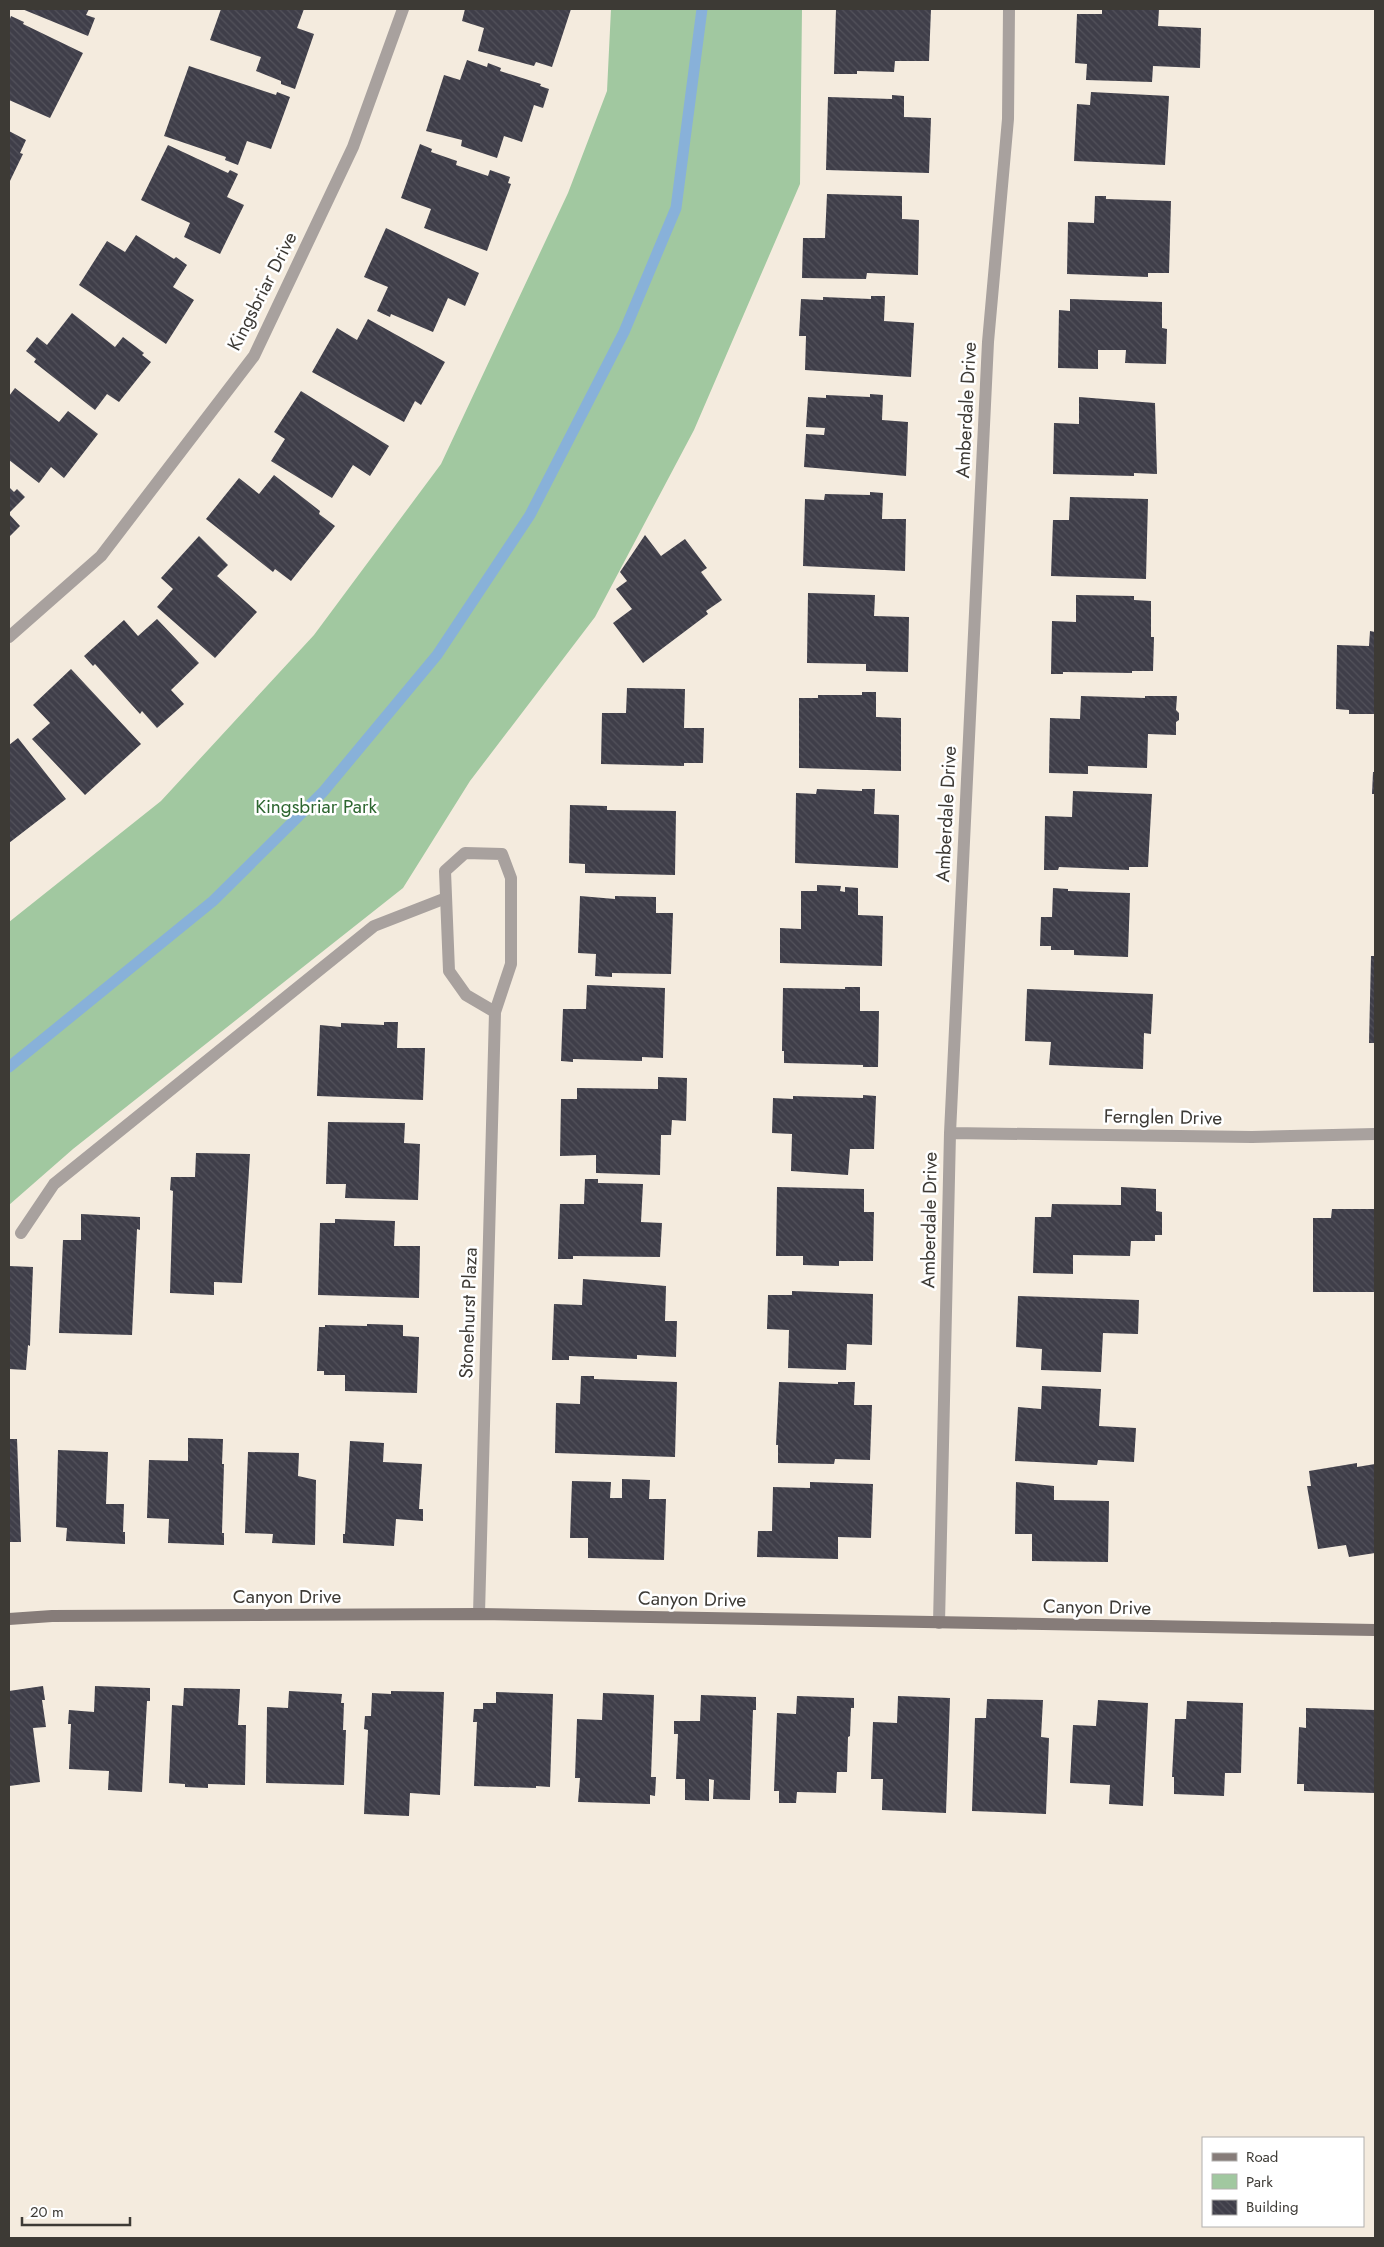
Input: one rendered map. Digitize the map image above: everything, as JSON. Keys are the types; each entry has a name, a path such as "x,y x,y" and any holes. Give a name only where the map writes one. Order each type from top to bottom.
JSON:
{"street":[{"name":"Kingsbriar Drive","path":"9,637 102,556 254,356 353,147 403,9"},
{"name":"Amberdale Drive","path":"939,1623 950,1133 988,342 1008,119 1009,9"},
{"name":"Stonehurst Plaza","path":"479,1614 495,1012 511,964 511,878 502,854 465,852 445,871 449,971 466,995 495,1012"},
{"path":"21,1234 54,1184 374,926 446,898"},
{"name":"Fernglen Drive","path":"950,1133 1252,1137 1375,1134"},
{"name":"Canyon Drive","path":"9,1619 52,1616 479,1614 1375,1630"}],"green space":[{"name":"Kingsbriar Park","path":"611,9 802,9 800,184 694,430 595,617 470,781 403,888 73,1149 9,1205 9,922 161,801 314,635 441,464 568,193 607,91"}],"building":[{"path":"22,9 89,9 86,15 95,18 88,36"},
{"path":"221,9 304,9 297,28 314,34 295,89 256,71 261,57 210,40"},
{"path":"465,9 571,9 552,67 536,62 534,66 478,51 484,28 462,21"},
{"path":"836,9 931,9 929,61 895,61 894,72 857,71 857,74 834,74"},
{"path":"1102,9 1159,9 1158,26 1201,28 1200,68 1153,66 1152,82 1086,80 1087,64 1075,63 1077,14 1102,14"},
{"path":"11,16 24,22 23,24 83,53 50,118 9,100 9,21"},
{"path":"467,60 487,67 488,63 501,68 500,71 541,84 540,86 549,89 543,108 534,105 522,142 504,136 497,158 461,146 462,140 426,131 444,75 460,80"},
{"path":"189,66 276,95 277,92 290,97 271,149 247,141 238,165 225,160 226,157 164,136"},
{"path":"1091,92 1169,96 1165,165 1074,161 1077,104 1090,105"},
{"path":"892,95 904,96 904,117 931,118 929,173 826,170 828,97 892,99"},
{"path":"9,131 26,140 20,153 23,154 9,183"},
{"path":"420,144 432,149 431,152 457,161 456,165 488,176 490,170 510,177 508,183 511,184 487,251 424,228 431,209 401,198"},
{"path":"168,145 228,173 230,170 238,174 227,197 244,205 220,254 184,237 190,223 141,200"},
{"path":"827,194 902,196 902,219 919,220 918,275 867,273 866,279 802,278 803,238 825,238"},
{"path":"1095,196 1106,196 1106,199 1171,201 1169,273 1148,273 1148,277 1067,274 1068,222 1094,223"},
{"path":"386,228 479,273 465,306 448,298 433,332 391,314 390,317 377,311 388,287 364,277"},
{"path":"136,235 187,265 173,287 194,300 166,344 79,285 107,241 125,252"},
{"path":"871,296 885,296 884,321 914,323 911,377 805,370 806,336 799,336 801,299 823,300 823,297 871,299"},
{"path":"1070,299 1162,302 1162,328 1167,329 1166,364 1125,363 1126,350 1098,350 1098,369 1058,368 1059,310 1070,311"},
{"path":"72,313 115,347 123,337 144,353 142,355 151,362 119,402 107,394 95,410 34,362 36,359 26,351 37,337 47,345"},
{"path":"368,319 445,362 421,405 415,401 404,422 312,372 337,328 357,340"},
{"path":"15,388 59,422 68,411 98,434 64,478 51,467 39,483 9,460 9,396"},
{"path":"301,391 389,446 370,476 353,465 332,498 271,461 285,439 274,432"},
{"path":"870,394 883,395 882,420 908,422 906,476 804,467 806,434 824,435 825,428 806,427 808,397 826,398 826,395 870,397"},
{"path":"1079,397 1155,403 1157,474 1134,473 1134,476 1053,474 1054,423 1079,424"},
{"path":"274,475 320,511 319,514 335,526 291,581 275,569 273,572 206,519 239,478 259,494"},
{"path":"9,487 14,492 17,489 25,497 9,513"},
{"path":"870,492 883,493 882,519 906,519 905,571 803,566 805,499 824,500 825,494 870,495"},
{"path":"1070,497 1148,499 1146,579 1051,576 1053,520 1069,520"},
{"path":"9,514 20,526 9,537"},
{"path":"645,535 661,556 685,539 707,568 701,572 722,600 706,611 708,614 643,663 613,623 632,609 616,589 627,581 620,572"},
{"path":"199,536 228,565 217,576 257,612 215,658 157,607 173,589 161,578"},
{"path":"808,593 875,595 874,616 909,617 908,672 866,671 866,664 807,663"},
{"path":"1076,595 1134,596 1134,600 1151,601 1151,637 1154,637 1153,671 1132,671 1132,673 1063,672 1063,674 1051,674 1052,621 1076,622"},
{"path":"157,619 199,663 171,690 184,704 157,728 142,711 140,714 95,664 93,666 84,656 124,620 138,636"},
{"path":"1370,631 1375,632 1375,714 1349,714 1349,710 1336,709 1337,645 1369,646"},
{"path":"71,669 141,744 85,795 32,739 50,723 33,705"},
{"path":"627,688 685,689 684,728 704,728 703,763 684,763 684,766 601,764 602,713 626,713"},
{"path":"862,692 876,692 876,717 901,718 901,771 799,768 799,698 818,698 818,695 862,695"},
{"path":"1081,696 1145,698 1145,696 1177,696 1176,710 1179,713 1179,720 1176,722 1176,735 1148,734 1147,768 1088,766 1088,774 1049,773 1050,718 1080,719"},
{"path":"18,738 66,799 9,843 9,745"},
{"path":"1373,772 1375,772 1375,794 1372,794"},
{"path":"817,789 862,791 862,789 875,789 874,814 899,815 898,868 795,863 796,793 816,794"},
{"path":"1073,791 1152,794 1148,867 1129,867 1129,870 1059,867 1058,870 1044,870 1045,816 1072,817"},
{"path":"570,805 607,806 607,810 676,811 675,875 585,873 585,864 569,863"},
{"path":"817,885 841,886 840,891 845,892 845,887 858,888 858,915 883,916 882,966 780,963 780,928 801,929 801,891 817,891"},
{"path":"1053,888 1068,889 1068,891 1130,893 1128,957 1074,955 1074,950 1051,950 1051,946 1040,946 1041,917 1052,917"},
{"path":"580,896 615,899 615,896 656,897 656,913 673,913 671,974 612,973 612,977 595,976 596,954 578,953"},
{"path":"1371,956 1375,956 1375,1043 1369,1043"},
{"path":"587,985 665,988 663,1058 642,1057 642,1061 573,1059 573,1062 561,1061 563,1009 586,1009"},
{"path":"845,987 860,987 860,1011 879,1011 878,1067 784,1063 784,1051 782,1051 783,988 845,989"},
{"path":"1027,989 1153,994 1151,1034 1144,1033 1143,1069 1049,1065 1051,1042 1025,1041"},
{"path":"384,1022 398,1022 397,1048 425,1048 423,1100 317,1096 320,1025 341,1027 341,1023 384,1025"},
{"path":"658,1077 687,1078 686,1121 672,1120 671,1135 661,1135 660,1175 596,1173 596,1155 560,1156 561,1099 577,1099 577,1088 658,1089"},
{"path":"863,1095 876,1096 874,1149 850,1149 848,1175 791,1171 792,1134 772,1133 773,1098 793,1099 793,1096 863,1098"},
{"path":"328,1122 405,1123 404,1143 420,1144 418,1200 345,1198 346,1184 326,1184"},
{"path":"196,1153 250,1154 242,1283 214,1282 214,1295 170,1293 173,1191 170,1190 171,1177 195,1177"},
{"path":"585,1179 598,1179 598,1183 643,1184 641,1222 662,1223 660,1257 573,1256 573,1259 558,1259 560,1204 584,1204"},
{"path":"777,1187 864,1189 864,1212 874,1212 873,1261 839,1261 839,1266 803,1265 803,1256 776,1256"},
{"path":"1121,1187 1156,1189 1156,1211 1162,1212 1162,1235 1155,1235 1155,1241 1131,1241 1130,1256 1073,1255 1073,1274 1033,1273 1035,1217 1051,1217 1052,1204 1121,1205"},
{"path":"1332,1209 1375,1209 1375,1292 1313,1292 1313,1218 1331,1218"},
{"path":"81,1214 140,1217 140,1230 137,1229 132,1335 59,1333 63,1240 81,1240"},
{"path":"335,1219 395,1221 394,1246 420,1246 419,1298 318,1295 320,1223 335,1223"},
{"path":"9,1266 33,1267 30,1346 28,1345 26,1370 9,1369"},
{"path":"583,1279 666,1286 665,1321 677,1321 676,1357 637,1355 637,1359 569,1356 569,1360 552,1360 554,1304 582,1305"},
{"path":"792,1291 873,1294 872,1345 847,1344 846,1370 788,1368 789,1330 767,1329 768,1295 792,1295"},
{"path":"1018,1296 1139,1300 1138,1334 1103,1333 1101,1372 1041,1370 1042,1349 1016,1347"},
{"path":"367,1324 403,1325 403,1336 419,1337 417,1393 345,1391 345,1375 324,1375 324,1371 317,1371 319,1327 325,1327 325,1325 367,1326"},
{"path":"581,1376 594,1376 594,1379 677,1382 675,1457 555,1453 556,1403 580,1404"},
{"path":"779,1382 838,1384 838,1382 855,1382 854,1405 872,1405 870,1460 835,1459 834,1464 778,1463 778,1445 776,1445"},
{"path":"1042,1386 1101,1389 1099,1426 1136,1428 1134,1462 1098,1460 1097,1465 1015,1461 1018,1407 1041,1409"},
{"path":"188,1438 223,1439 222,1533 224,1533 224,1545 168,1543 169,1519 147,1518 149,1460 188,1461"},
{"path":"9,1439 17,1439 21,1542 9,1542"},
{"path":"350,1441 384,1443 383,1462 422,1464 419,1509 423,1509 423,1521 396,1519 394,1546 343,1543"},
{"path":"58,1450 108,1452 106,1504 124,1504 123,1532 125,1532 125,1544 66,1541 67,1528 56,1527"},
{"path":"248,1452 299,1453 298,1476 316,1480 315,1545 272,1543 273,1534 245,1533"},
{"path":"1357,1463 1357,1467 1375,1464 1375,1553 1349,1557 1346,1545 1318,1549 1307,1486 1311,1486 1309,1471"},
{"path":"622,1479 650,1480 649,1499 666,1499 664,1560 588,1558 588,1538 570,1538 572,1481 611,1482 610,1498 622,1498"},
{"path":"810,1482 873,1484 871,1538 838,1537 838,1559 757,1557 758,1531 772,1531 773,1487 810,1488"},
{"path":"1016,1482 1054,1486 1054,1500 1109,1501 1108,1562 1032,1561 1032,1534 1015,1534"},
{"path":"43,1686 45,1700 42,1700 46,1727 33,1728 40,1782 9,1786 9,1691"},
{"path":"95,1686 150,1688 150,1701 147,1701 142,1792 108,1790 109,1771 69,1769 71,1724 68,1724 69,1710 94,1712"},
{"path":"184,1688 240,1689 238,1725 246,1725 245,1785 208,1784 208,1788 185,1787 185,1784 169,1783 172,1705 183,1706"},
{"path":"289,1691 342,1694 341,1703 344,1703 343,1730 346,1730 344,1785 266,1783 267,1707 288,1708"},
{"path":"391,1691 444,1692 440,1795 410,1793 409,1816 364,1814 368,1730 364,1729 365,1716 371,1716 372,1693 391,1694"},
{"path":"496,1692 553,1694 550,1787 474,1786 477,1722 473,1722 474,1709 483,1709 483,1703 496,1703"},
{"path":"603,1693 654,1695 651,1777 656,1777 655,1796 650,1795 650,1804 578,1802 580,1778 575,1778 577,1719 602,1720"},
{"path":"701,1695 756,1697 756,1710 753,1710 750,1800 713,1799 714,1780 709,1779 709,1801 685,1800 685,1779 676,1779 678,1734 674,1734 674,1721 700,1721"},
{"path":"797,1696 854,1698 854,1708 851,1708 850,1736 848,1737 847,1772 837,1772 836,1793 797,1792 796,1803 779,1803 779,1791 774,1791 777,1713 796,1714"},
{"path":"898,1696 950,1698 946,1813 882,1810 883,1779 871,1779 873,1722 897,1723"},
{"path":"987,1699 1043,1700 1041,1737 1049,1738 1046,1814 972,1811 975,1718 986,1718"},
{"path":"1098,1700 1148,1703 1143,1806 1109,1804 1110,1785 1070,1783 1073,1725 1096,1726"},
{"path":"1187,1701 1243,1703 1241,1773 1225,1773 1224,1796 1174,1794 1174,1777 1172,1777 1175,1719 1186,1719"},
{"path":"1306,1708 1375,1710 1375,1793 1304,1791 1304,1784 1297,1784 1299,1727 1306,1728"}],"waterway":[{"path":"9,1067 213,901 323,792 437,655 530,515 624,332 676,208 702,9"}]}
